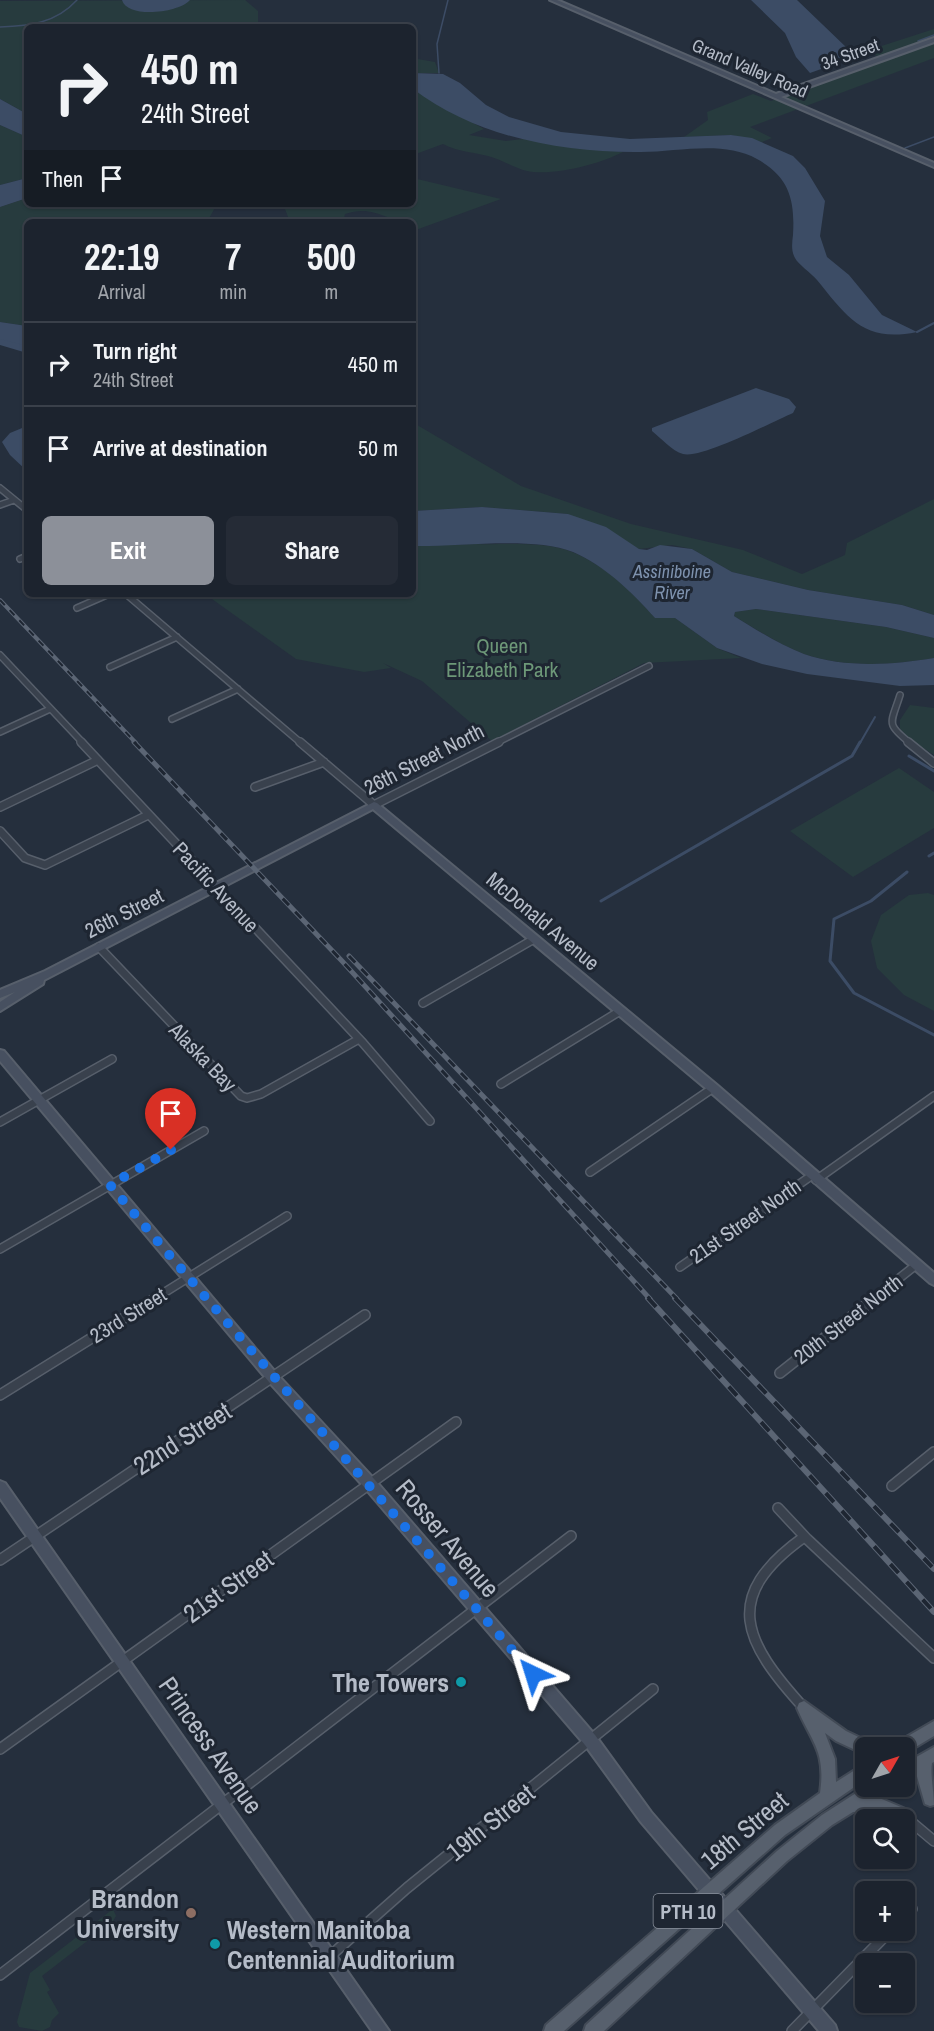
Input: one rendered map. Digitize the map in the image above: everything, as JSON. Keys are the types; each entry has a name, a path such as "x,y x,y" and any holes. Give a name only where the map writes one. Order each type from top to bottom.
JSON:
{"main road":[{"path":"804,1708 841,1736 855,1743"},
{"path":"804,1708 820,1737 830,1764 827,1795"},
{"path":"915,1740 934,1728"},
{"path":"915,1765 930,1756"},
{"path":"930,1756 923,1771 932,1803"},
{"name":"18th Street","path":"552,2031 780,1830 855,1777"},
{"name":"18th Street","path":"592,2031 796,1844 864,1797"},
{"path":"850,1806 877,1804 889,1809"}],"street":[{"name":"Grand Valley Road","path":"554,0 934,165"},
{"name":"34 Street","path":"777,96 934,40"},
{"path":"0,488 24,508"},
{"path":"0,505 14,500"},
{"path":"20,559 24,557"},
{"path":"77,608 103,597"},
{"name":"McDonald Avenue","path":"130,597 713,1089 934,1280"},
{"path":"110,667 177,637"},
{"name":"Pacific Avenue","path":"1,658 359,1039 430,1121"},
{"name":"26th Street North","path":"216,886 649,666"},
{"path":"171,719 238,688"},
{"path":"900,695 891,724 893,729 934,763"},
{"path":"0,732 50,710"},
{"path":"0,807 98,760"},
{"path":"255,787 324,762"},
{"path":"0,831 28,861 35,865 45,865 148,815"},
{"name":"26th Street","path":"0,994 49,974 216,886"},
{"path":"423,1003 534,939"},
{"name":"Alaska Bay","path":"99,947 241,1096 247,1098 261,1094 359,1039"},
{"name":"26th Street","path":"0,1007 49,974"},
{"path":"501,1084 620,1011"},
{"name":"Rosser Avenue","path":"0,1054 273,1378 370,1484 590,1740 646,1817 829,2031"},
{"path":"0,1122 112,1059"},
{"path":"590,1172 713,1089"},
{"name":"21st Street North","path":"680,1267 934,1096"},
{"path":"0,1249 204,1131"},
{"name":"23rd Street","path":"0,1395 287,1216"},
{"name":"20th Street North","path":"780,1373 916,1265"},
{"name":"22nd Street","path":"0,1560 365,1315"},
{"name":"21st Street","path":"0,1749 456,1422"},
{"path":"892,1486 934,1452"},
{"name":"Princess Avenue","path":"0,1487 124,1660 381,2031"},
{"path":"778,1508 804,1537 934,1658"},
{"path":"0,1975 571,1536"},
{"path":"804,1537 763,1573 756,1585 750,1615 751,1629 765,1663 804,1708"},
{"name":"19th Street","path":"329,1956 407,1888 653,1689"},
{"path":"915,1825 934,1840"},
{"path":"792,2031 880,1941"}],"green space":[{"path":"245,0 258,11 258,24 24,24 24,112 0,99 0,1"},
{"path":"934,29 934,58 750,127 772,138 762,142 731,135 684,137 708,120 707,112 753,94 771,101 884,59 866,51"},
{"path":"416,59 435,62 439,73 416,73"},
{"path":"416,91 484,129 469,135 506,141 523,139 623,152 588,165 560,171 534,172 523,170 492,157 443,144 416,154"},
{"path":"0,125 24,136 24,179 0,185"},
{"path":"416,179 501,199 416,230 416,219 395,219 364,211 345,214 344,219 289,219 284,207 416,207"},
{"path":"24,199 24,207 215,207 209,219 24,219 24,326 0,322 0,207"},
{"path":"416,424 521,486 631,524 743,550 802,574 845,555 847,543 934,499 934,615 902,605 808,590 732,572 692,549 672,545 639,549 568,514 482,507 416,511"},
{"name":"Queen Elizabeth Park","path":"525,544 550,546 572,552 607,572 655,618 675,618 717,648 741,658 644,663 492,741 422,681 383,663 391,668 364,672 296,659 209,597 416,597 416,546"},
{"path":"756,609 886,627 934,638 934,658 869,664 836,662 804,654 734,616 735,612"},
{"path":"910,705 934,708 934,755 911,740 900,729 900,720"},
{"path":"899,768 934,792 934,828 853,877 790,831"},
{"path":"928,893 934,895 934,1011 904,995 877,968 871,941 881,915 909,895"},
{"path":"113,1909 116,1916 113,1921 42,1976 50,1990 47,1992 59,2013 52,2020 50,2027 42,2031 19,2027 17,2022 30,1973"}],"water":[{"path":"122,0 190,0 184,5 165,11 143,12 126,6"},
{"path":"751,0 797,0 847,48 849,59 810,73 796,57 785,33"},
{"path":"416,73 443,74 460,83 486,105 509,117 561,132 630,139 731,135 752,138 793,156 805,168 825,201 820,236 827,257 849,275 882,315 917,332 883,334 870,330 848,316 838,306 795,258 792,247 793,211 788,191 777,174 757,159 744,153 715,148 611,152 551,145 492,130 438,106 416,91"},
{"path":"0,99 24,112 24,136 0,125"},
{"path":"24,179 24,199 0,207 0,185"},
{"path":"0,322 24,326 24,348 0,344"},
{"path":"756,388 789,399 796,407 793,413 721,446 692,454 683,454 675,450 652,431 652,428"},
{"path":"24,427 24,468 10,455 2,442 10,433"},
{"name":"Assiniboine River","path":"482,507 568,514 606,527 639,549 647,550 660,545 692,549 732,572 808,590 902,605 934,615 934,638 886,627 756,609 735,612 734,616 786,646 804,654 835,662 869,664 934,658 934,685 900,686 807,674 762,664 717,648 675,618 655,618 607,572 573,552 537,544 516,543 416,546 416,511"}],"waterway":[{"path":"32,24 60,14 77,0"},
{"path":"439,73 437,44 448,0"},
{"path":"0,27 24,26"},
{"path":"918,41 934,35"},
{"path":"905,148 934,137"},
{"path":"917,332 934,323"},
{"name":"Assiniboine River","path":"0,342 24,349"},
{"path":"860,743 875,717"},
{"path":"601,901 852,756 860,742"},
{"path":"909,756 934,771"},
{"path":"929,856 934,853"},
{"path":"907,872 871,901 834,919 830,961 854,993 934,1035"}],"railway":[{"path":"0,600 136,743"},
{"path":"134,742 342,961 650,1299"},
{"path":"349,956 677,1299"},
{"path":"648,1298 934,1612"},
{"path":"675,1298 934,1569"}],"place":[{"name":"The Towers","path":"461,1682"},
{"name":"Brandon University","path":"191,1913"},
{"name":"Western Manitoba Centennial Auditorium","path":"215,1944"}],"route":[{"path":"171,1150 110,1185 273,1378 370,1484 533,1674"}]}
